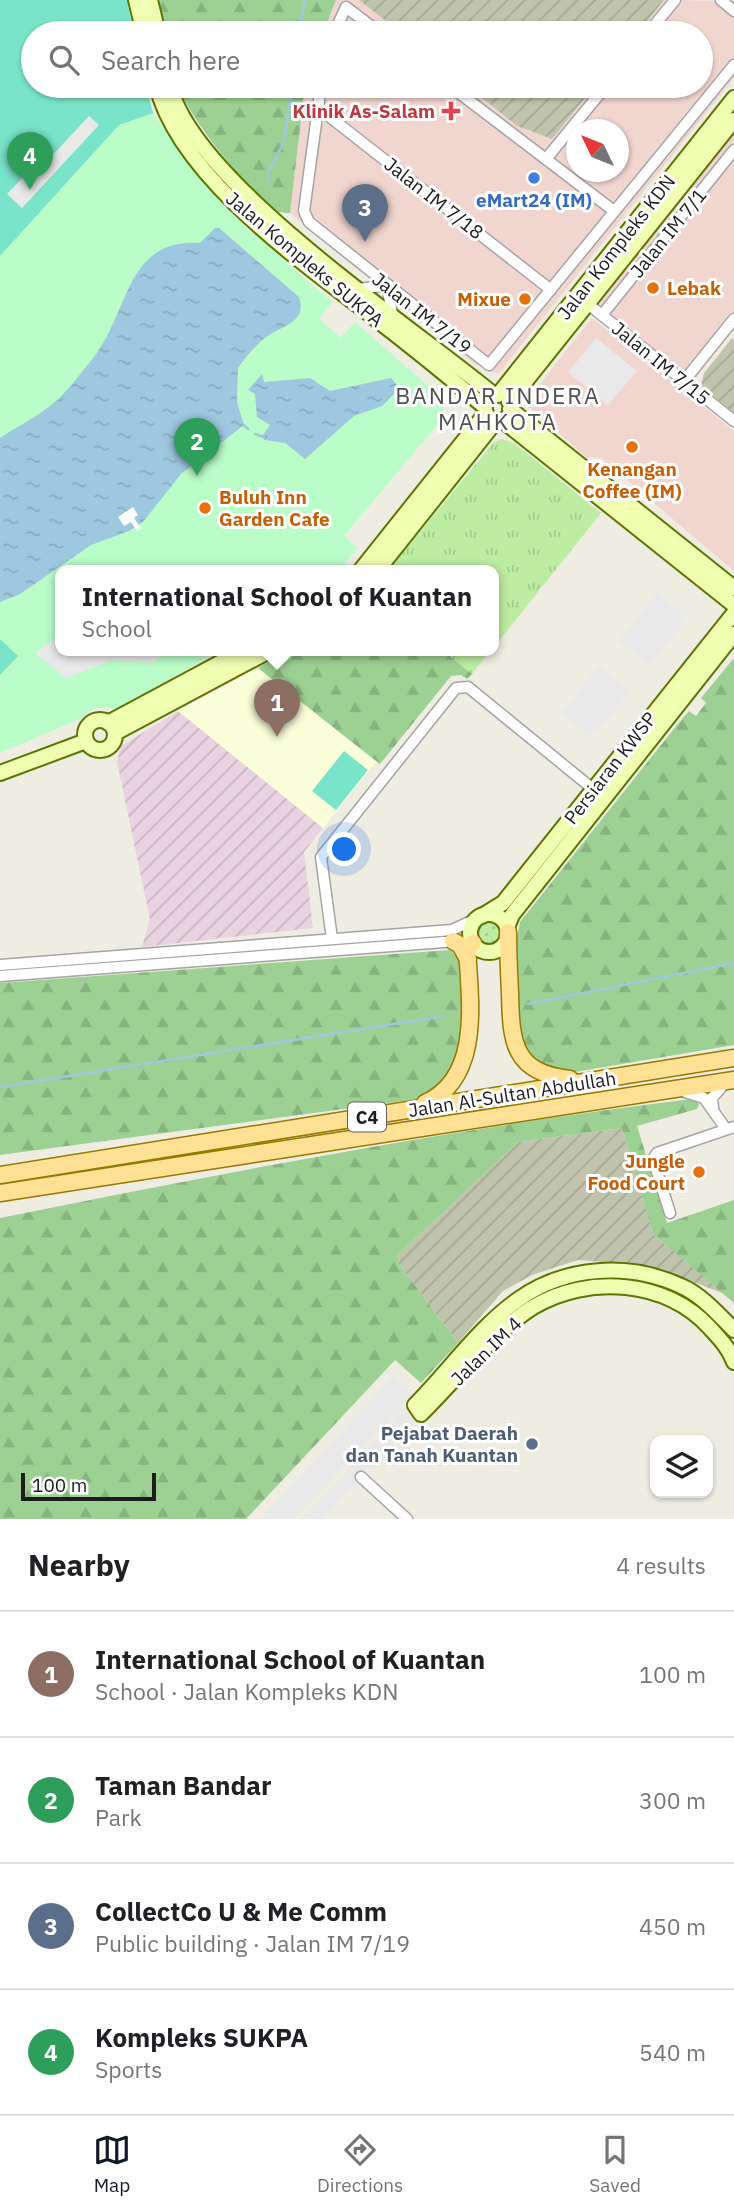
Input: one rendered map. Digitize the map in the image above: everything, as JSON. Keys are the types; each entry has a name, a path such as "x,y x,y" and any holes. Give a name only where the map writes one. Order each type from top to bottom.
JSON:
{"main road":[{"path":"507,930 510,1034 517,1051 538,1072 552,1077 590,1081"},
{"path":"453,941 460,945 468,959"},
{"path":"406,1111 445,1091 466,1058 468,947 472,942"},
{"name":"Jalan Al-Sultan Abdullah","path":"0,1175 734,1058"},
{"name":"Jalan Al-Sultan Abdullah","path":"0,1194 379,1133 677,1091 730,1081"}],"street":[{"path":"136,0 142,21"},
{"path":"150,0 155,21"},
{"path":"658,21 675,0"},
{"path":"720,0 734,11"},
{"path":"340,21 346,7 364,21"},
{"path":"713,91 734,65"},
{"name":"Jalan Kompleks SUKPA","path":"160,98 180,136 233,201 498,408"},
{"name":"Jalan Kompleks SUKPA","path":"174,98 191,128 244,194 392,314 498,408"},
{"name":"Jalan IM 7/19","path":"319,98 304,211 309,222 489,365 614,211"},
{"path":"466,98 614,211 707,98"},
{"path":"547,159 596,98"},
{"name":"Jalan Kompleks KDN","path":"381,565 734,98"},
{"name":"Jalan IM 7/18","path":"317,107 551,290"},
{"name":"Jalan Kompleks KDN","path":"365,565 588,304 734,120"},
{"name":"Jalan IM 7/1","path":"602,315 734,150"},
{"path":"359,289 387,285 392,314"},
{"name":"Jalan IM 7/15","path":"588,304 734,421"},
{"path":"684,381 734,319"},
{"path":"498,408 734,588"},
{"path":"498,408 734,605"},
{"name":"Persiaran KWSP","path":"472,942 485,951 496,950 505,943 512,915 603,785 734,613"},
{"name":"Persiaran KWSP","path":"480,917 500,907 734,634"},
{"path":"112,728 234,656"},
{"path":"112,728 259,656"},
{"path":"332,939 321,857 456,688 468,687 603,785"},
{"path":"100,720 112,728 114,742 104,750 92,748 86,741 89,725 100,720"},
{"path":"0,773 86,741"},
{"path":"0,965 318,945 472,942 471,927 480,917"},
{"path":"0,976 129,968 318,945 332,939 452,930 480,917 499,917 507,930"},
{"path":"128,955 129,968"},
{"path":"713,1108 712,1098 730,1081"},
{"path":"670,1213 653,1159 657,1153 730,1128 704,1098 677,1091"},
{"name":"Jalan IM 4","path":"734,1330 699,1297 682,1286 653,1276 613,1270 579,1272 520,1298 500,1315 418,1410 533,1307 582,1290 620,1286 676,1300 699,1316 729,1349 734,1362"},
{"path":"361,1477 407,1519"}],"shaded area":[{"path":"336,0 359,0 385,21 328,21"},
{"path":"359,0 664,0 647,21 386,21"},
{"path":"664,0 734,1 734,78 499,373 491,372 479,362 476,365 290,213 304,98 481,98 517,126 552,139 566,122 566,182 629,182 629,119 568,119 585,98 713,98 713,21 647,21"},
{"path":"482,98 585,98 552,139 517,126"},
{"path":"89,116 99,125 22,208 7,194 31,169 36,173"},
{"path":"734,128 734,329 693,382 595,304"},
{"path":"592,318 734,431 734,571 601,458 586,457 527,405 528,399"},
{"path":"596,338 637,371 608,405 568,372"},
{"path":"732,338 734,413 701,386 704,373"},
{"path":"657,593 685,616 681,621 684,623 650,665 619,641"},
{"path":"55,638 55,656 162,656 152,663 112,660 66,678 35,653"},
{"path":"599,666 630,691 596,733 593,731 589,736 561,714"},
{"path":"258,668 376,762 323,828 178,711"},
{"path":"178,711 323,828 304,852 313,928 142,947 150,919 117,762 121,746"},
{"path":"622,1128 653,1234 725,1294 651,1266 578,1260 532,1275 503,1291 458,1343 399,1264 397,1256 518,1142"},
{"path":"393,1377 414,1393 294,1519 260,1519"},
{"path":"407,1405 421,1414 322,1519 302,1519"}],"green space":[{"path":"0,0 127,0 131,21 21,21 21,98 149,98 153,113 119,125 0,256"},
{"path":"157,0 336,0 328,21 162,21"},
{"path":"184,98 304,98 290,213 275,210 250,188 193,115"},
{"path":"153,113 198,176 241,223 332,302 319,319 341,338 355,322 441,397 444,417 344,536 358,548 343,565 55,565 55,656 209,656 117,709 93,710 80,719 0,753 0,256 119,125"},
{"path":"501,439 514,443 601,513 499,641 499,565 393,565 494,442"},
{"path":"0,639 18,656 0,675"},
{"path":"278,656 449,656 472,674 467,679 461,675 451,676 380,764 258,668"},
{"path":"449,656 486,656 472,674"},
{"path":"734,658 734,1045 575,1072 556,1072 539,1064 524,1052 515,1035 515,948 520,922 677,725 689,711 696,716 706,703 701,698"},
{"path":"344,751 368,770 336,810 312,791"},
{"path":"489,923 497,926 500,934 497,942 489,945 481,942 478,934 481,926"},
{"path":"450,950 462,962 461,1040 457,1058 448,1074 436,1088 418,1099 0,1155 0,983"},
{"path":"692,1099 699,1104 697,1109 637,1126 667,1223 734,1200 734,1303 653,1234 622,1128 518,1142 397,1256 399,1264 458,1343 421,1383 395,1360 246,1519 0,1519 0,1218 431,1137"}],"water":[{"path":"215,228 219,228 299,297 301,305 293,322 265,338 238,368 237,402 244,425 181,474 143,522 129,531 91,545 62,565 55,565 55,570 20,594 0,602 0,438 44,410 73,384 105,340 132,281 143,265 157,252 175,245 200,243"},
{"path":"262,374 264,382 310,378 330,391 391,378 400,388 382,406 354,416 305,459 285,443 264,440 263,435 270,425 257,417 255,394 248,390"}],"pier":[{"path":"133,507 138,515 134,518 141,528 137,531 131,522 124,526 118,517"}],"waterway":[{"path":"301,21 305,0"},
{"path":"269,182 268,173 284,142 290,98"},
{"path":"244,425 248,429"},
{"path":"255,434 264,437"},
{"path":"528,1004 734,963"},
{"path":"0,1087 444,1016"}],"place":[{"name":"Klinik As-Salam","path":"451,111"},
{"name":"eMart24 (IM)","path":"534,178"},
{"name":"Kompleks SUKPA","path":"30,190"},
{"name":"CollectCo U & Me Comm","path":"365,242"},
{"name":"Lebak","path":"653,288"},
{"name":"Mixue","path":"525,299"},
{"name":"Kenangan Coffee (IM)","path":"632,447"},
{"name":"Taman Bandar","path":"197,476"},
{"name":"Buluh Inn Garden Cafe","path":"205,508"},
{"name":"International School of Kuantan","path":"277,737"},
{"name":"Jungle Food Court","path":"699,1172"},
{"name":"Pejabat Daerah dan Tanah Kuantan","path":"532,1444"}],"district":[{"name":"BANDAR INDERA MAHKOTA","path":"498,408"}]}
